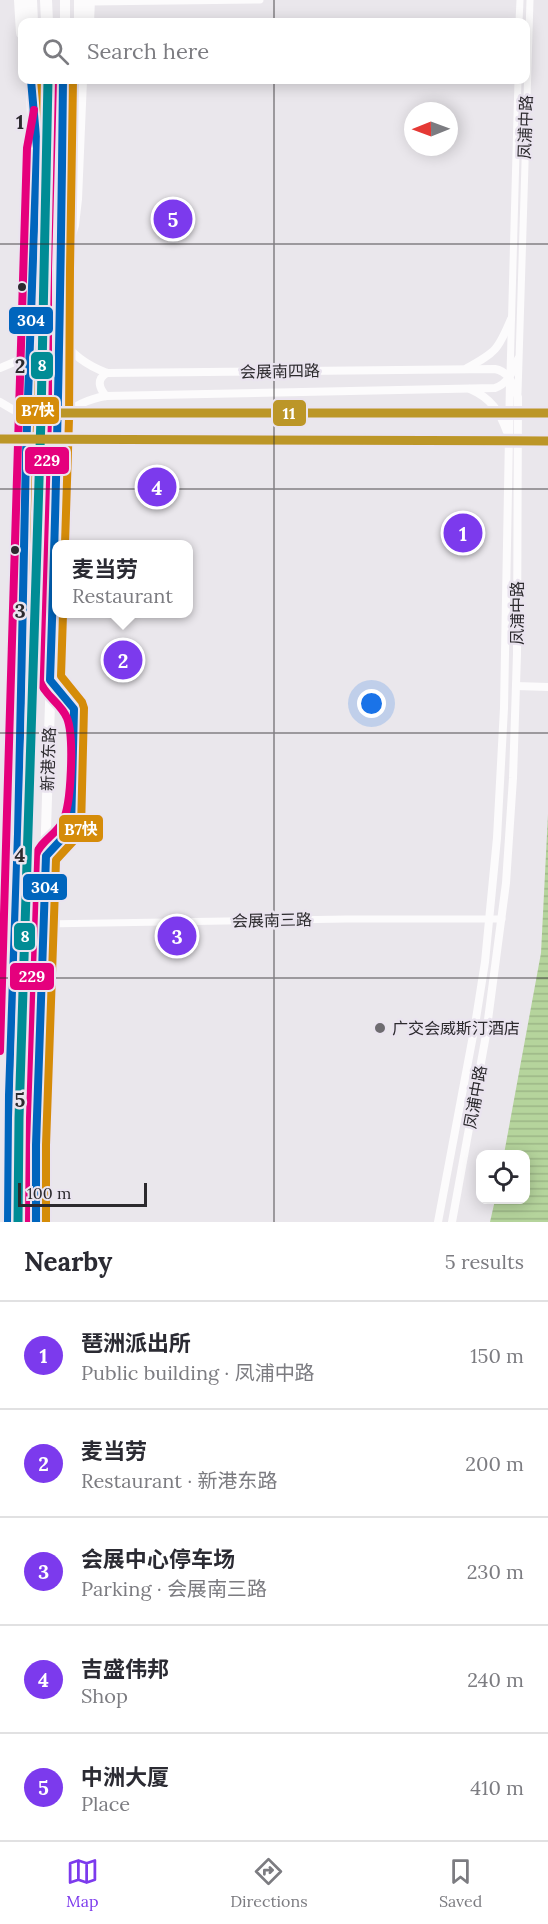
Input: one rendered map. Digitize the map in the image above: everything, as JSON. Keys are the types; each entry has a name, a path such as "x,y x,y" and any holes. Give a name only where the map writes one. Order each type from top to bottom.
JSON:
{"highway":[{"path":"20,0 21,18"},
{"path":"31,0 32,18"},
{"path":"47,0 47,18"},
{"path":"81,18 86,1"},
{"path":"86,1 88,18"},
{"path":"32,84 37,148"},
{"path":"59,270 73,225 81,84"}],"main road":[{"path":"64,18 65,0"},
{"name":"新港东路","path":"8,1222 9,1095 18,834 27,424 37,148 43,119 46,84"},
{"name":"新港东路","path":"55,540 63,84"},
{"name":"新港东路","path":"36,1222 36,1145 53,618"}],"street":[{"path":"86,1 260,0"},
{"path":"519,18 520,0"},
{"name":"凤浦中路","path":"529,18 530,0"},
{"name":"凤浦中路","path":"438,1222 469,1063 489,919 502,763 518,84"},
{"name":"凤浦中路","path":"452,1222 484,1051 502,919 513,778 516,686 518,359 527,84"},
{"path":"467,369 493,353 502,340 511,319"},
{"name":"会展南四路","path":"59,338 84,363 107,373 467,369 500,370 510,378 502,386 495,388 106,396 85,401 73,407 59,419"},
{"path":"0,368 31,356"},
{"path":"518,359 510,378 518,397"},
{"path":"106,396 99,383 102,376 107,373"},
{"path":"467,388 479,393 496,407 509,436"},
{"path":"0,402 17,412 27,424"},
{"path":"516,686 548,687"},
{"name":"会展南三路","path":"43,924 502,919"}],"shaded area":[{"path":"548,814 548,1222 490,1222 494,1204 530,1204 530,1150 505,1150 541,953"}],"transit line":[{"name":"304","path":"8,1222 9,1095 18,834 26,453 37,148 31,84"},
{"name":"B7快","path":"19,1222 19,1095 28,834 36,453 47,148 41,84"},
{"name":"8","path":"18,1222 19,1118 41,417 48,84"},
{"name":"229","path":"26,1222 26,1145 36,855 62,823 68,802 71,770 71,739 67,718 45,691 40,681 48,419 48,269 53,84"},
{"name":"304","path":"55,540 63,84"},
{"name":"B7快","path":"65,540 73,84"},
{"name":"229","path":"0,1051 27,148 34,110"},
{"name":"11","path":"31,413 548,413"},
{"name":"11","path":"0,439 548,441"},
{"name":"304","path":"36,1222 36,1145 46,856 71,829 74,709 50,680 52,618"},
{"name":"B7快","path":"46,1222 46,1145 56,860 79,835 81,829 84,708 82,702 61,676 63,618"}],"place":[{"name":"中洲大厦","path":"173,219"},
{"name":"吉盛伟邦","path":"157,487"},
{"name":"琶洲派出所","path":"463,533"},
{"name":"麦当劳","path":"123,660"},
{"name":"会展中心停车场","path":"177,936"},
{"name":"广交会威斯汀酒店","path":"380,1028"}]}
